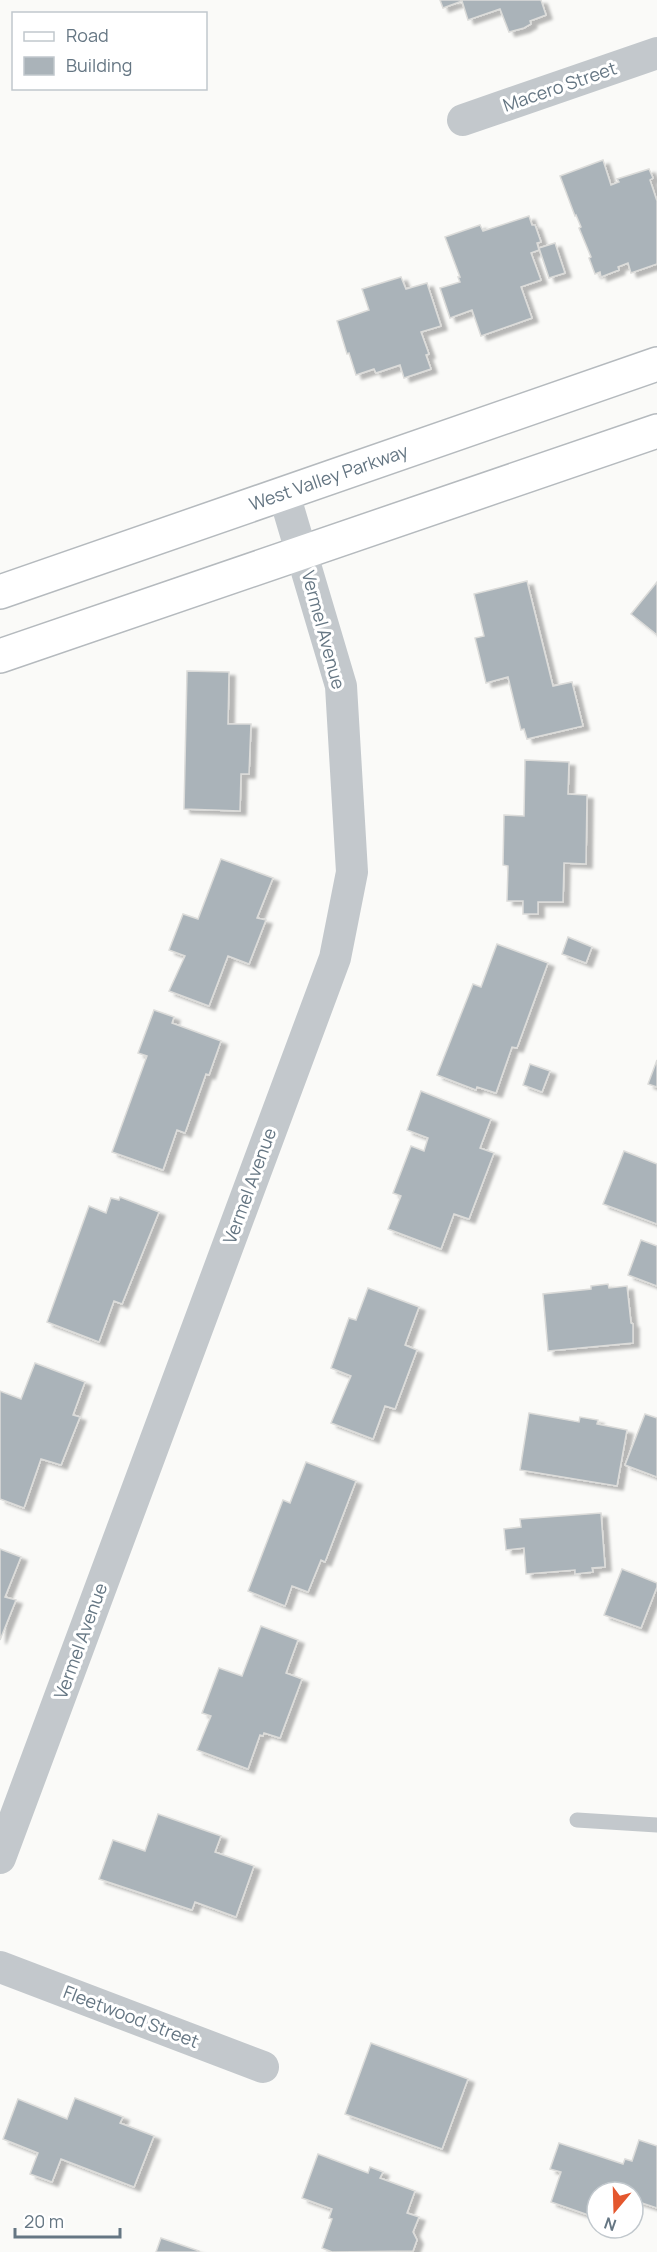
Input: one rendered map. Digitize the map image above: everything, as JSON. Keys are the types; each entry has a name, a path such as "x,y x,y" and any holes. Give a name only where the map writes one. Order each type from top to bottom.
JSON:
{"main road":[{"name":"West Valley Parkway","path":"0,592 657,364"},
{"path":"0,656 657,431"}],"street":[{"name":"Macero Street","path":"463,120 657,53"},
{"name":"Vermel Avenue","path":"0,1858 335,958 352,872 341,686 284,494"},
{"name":"Fleetwood Street","path":"0,1967 263,2067"}],"lane":[{"path":"577,1820 657,1825"}],"building":[{"path":"440,0 541,0 546,15 530,21 531,24 524,28 509,32 500,9 468,20 462,1 443,8"},
{"path":"603,160 611,185 619,182 617,179 649,169 657,201 657,264 631,273 628,263 618,267 619,270 601,277 600,272 595,274 589,258 591,257 579,228 581,227 560,176"},
{"path":"529,216 541,242 537,243 539,250 531,253 541,280 521,287 532,318 481,336 472,310 450,318 440,288 460,282 458,277 460,277 445,237 480,225 483,231"},
{"path":"555,243 565,273 549,278 539,248"},
{"path":"401,277 406,289 427,283 441,326 421,332 429,354 426,355 431,369 404,378 400,365 376,373 374,369 356,375 337,321 369,310 362,289"},
{"path":"527,581 553,686 572,682 583,726 527,739 524,729 521,730 508,677 486,683 475,638 484,636 474,594"},
{"path":"657,582 657,635 631,614"},
{"path":"187,671 229,672 228,724 251,724 249,774 241,774 240,811 184,809"},
{"path":"525,760 569,762 568,794 587,795 586,864 564,863 563,902 538,902 538,914 523,914 523,901 507,901 508,866 503,865 504,815 524,816"},
{"path":"221,859 273,878 257,918 266,920 249,964 228,956 209,1006 169,991 185,956 169,950 183,914 198,919"},
{"path":"568,937 592,947 586,963 562,954"},
{"path":"497,944 548,963 517,1048 512,1047 496,1093 477,1087 476,1090 437,1075 473,984 481,987"},
{"path":"154,1010 174,1017 172,1023 221,1041 209,1075 206,1074 185,1133 177,1130 163,1170 112,1152 147,1056 138,1053"},
{"path":"657,1060 657,1087 648,1084"},
{"path":"530,1064 550,1071 542,1092 523,1085"},
{"path":"421,1091 491,1119 480,1148 494,1153 469,1219 454,1214 441,1249 388,1229 401,1196 393,1193 411,1146 424,1151 428,1138 407,1130"},
{"path":"624,1151 657,1164 657,1224 603,1204"},
{"path":"120,1197 159,1212 122,1304 114,1301 99,1342 47,1322 89,1206 106,1213 111,1198 119,1200"},
{"path":"641,1240 657,1246 657,1286 628,1275"},
{"path":"608,1284 609,1288 627,1286 631,1323 633,1324 633,1343 548,1351 543,1294 591,1289 591,1286"},
{"path":"368,1288 419,1307 405,1345 417,1350 395,1409 385,1406 373,1439 331,1423 351,1376 331,1368 349,1318 356,1320"},
{"path":"35,1363 85,1382 73,1415 80,1417 61,1465 41,1459 24,1508 0,1499 0,1391 21,1399"},
{"path":"529,1413 579,1422 580,1417 598,1420 597,1424 627,1430 617,1486 520,1470"},
{"path":"645,1414 657,1418 657,1477 625,1465"},
{"path":"306,1462 356,1481 325,1562 321,1560 308,1592 292,1586 285,1606 248,1591 283,1500 290,1503"},
{"path":"601,1513 605,1567 592,1568 593,1572 575,1574 575,1570 526,1574 524,1548 506,1550 504,1529 521,1527 520,1519"},
{"path":"0,1549 21,1557 5,1597 16,1600 0,1640"},
{"path":"622,1569 657,1583 641,1628 604,1615"},
{"path":"261,1626 298,1640 286,1673 302,1679 280,1738 264,1733 263,1736 260,1735 248,1769 197,1750 211,1716 202,1713 219,1668 242,1676"},
{"path":"158,1814 221,1836 215,1852 254,1866 236,1917 195,1902 192,1910 99,1879 113,1840 145,1851"},
{"path":"371,2043 468,2079 442,2149 345,2114"},
{"path":"75,2098 123,2117 120,2123 154,2136 134,2187 61,2159 52,2182 30,2174 38,2153 3,2139 18,2099 67,2119"},
{"path":"639,2140 657,2146 657,2208 645,2204 645,2180 585,2180 585,2214 551,2202 561,2172 550,2169 559,2143 623,2164 625,2159 632,2161"},
{"path":"318,2154 368,2173 370,2167 383,2172 380,2178 415,2191 407,2213 419,2217 413,2232 417,2240 413,2251 332,2252 322,2248 332,2219 329,2218 332,2209 302,2198"},
{"path":"161,2238 199,2251 199,2252 156,2252"}]}
